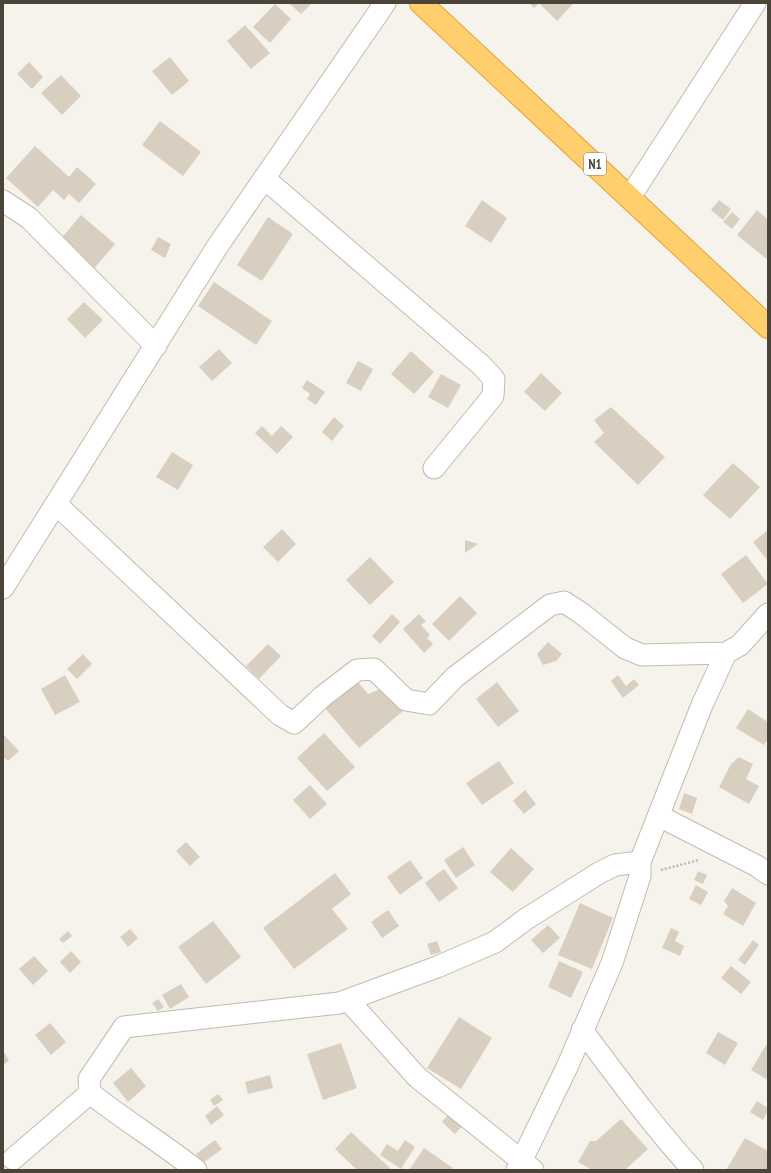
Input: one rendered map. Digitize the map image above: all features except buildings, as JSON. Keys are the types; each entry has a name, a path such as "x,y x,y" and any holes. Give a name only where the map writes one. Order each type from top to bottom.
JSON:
{"highway":[{"name":"N1","path":"421,3 768,327"}],"street":[{"path":"3,588 217,247 384,3"},
{"path":"630,197 755,3"},
{"path":"264,178 481,365 494,379 493,396 434,468"},
{"path":"3,201 29,218 156,346"},
{"path":"56,504 280,715 294,723 323,696 357,670 374,669 406,700 429,704 455,677 550,605 564,602 581,613 625,648 642,655 726,653 740,644 768,614"},
{"path":"348,1000 417,1077 524,1167 612,963 640,869 659,816 702,705 726,653"},
{"path":"659,816 768,874"},
{"path":"196,1170 112,1110 90,1092 89,1079 124,1027 339,1003 437,967 495,942 526,919 599,873 615,865 640,869"},
{"path":"582,1030 654,1126 693,1170"},
{"path":"12,1159 90,1092"}],"path":[{"path":"640,869 728,852"}]}
